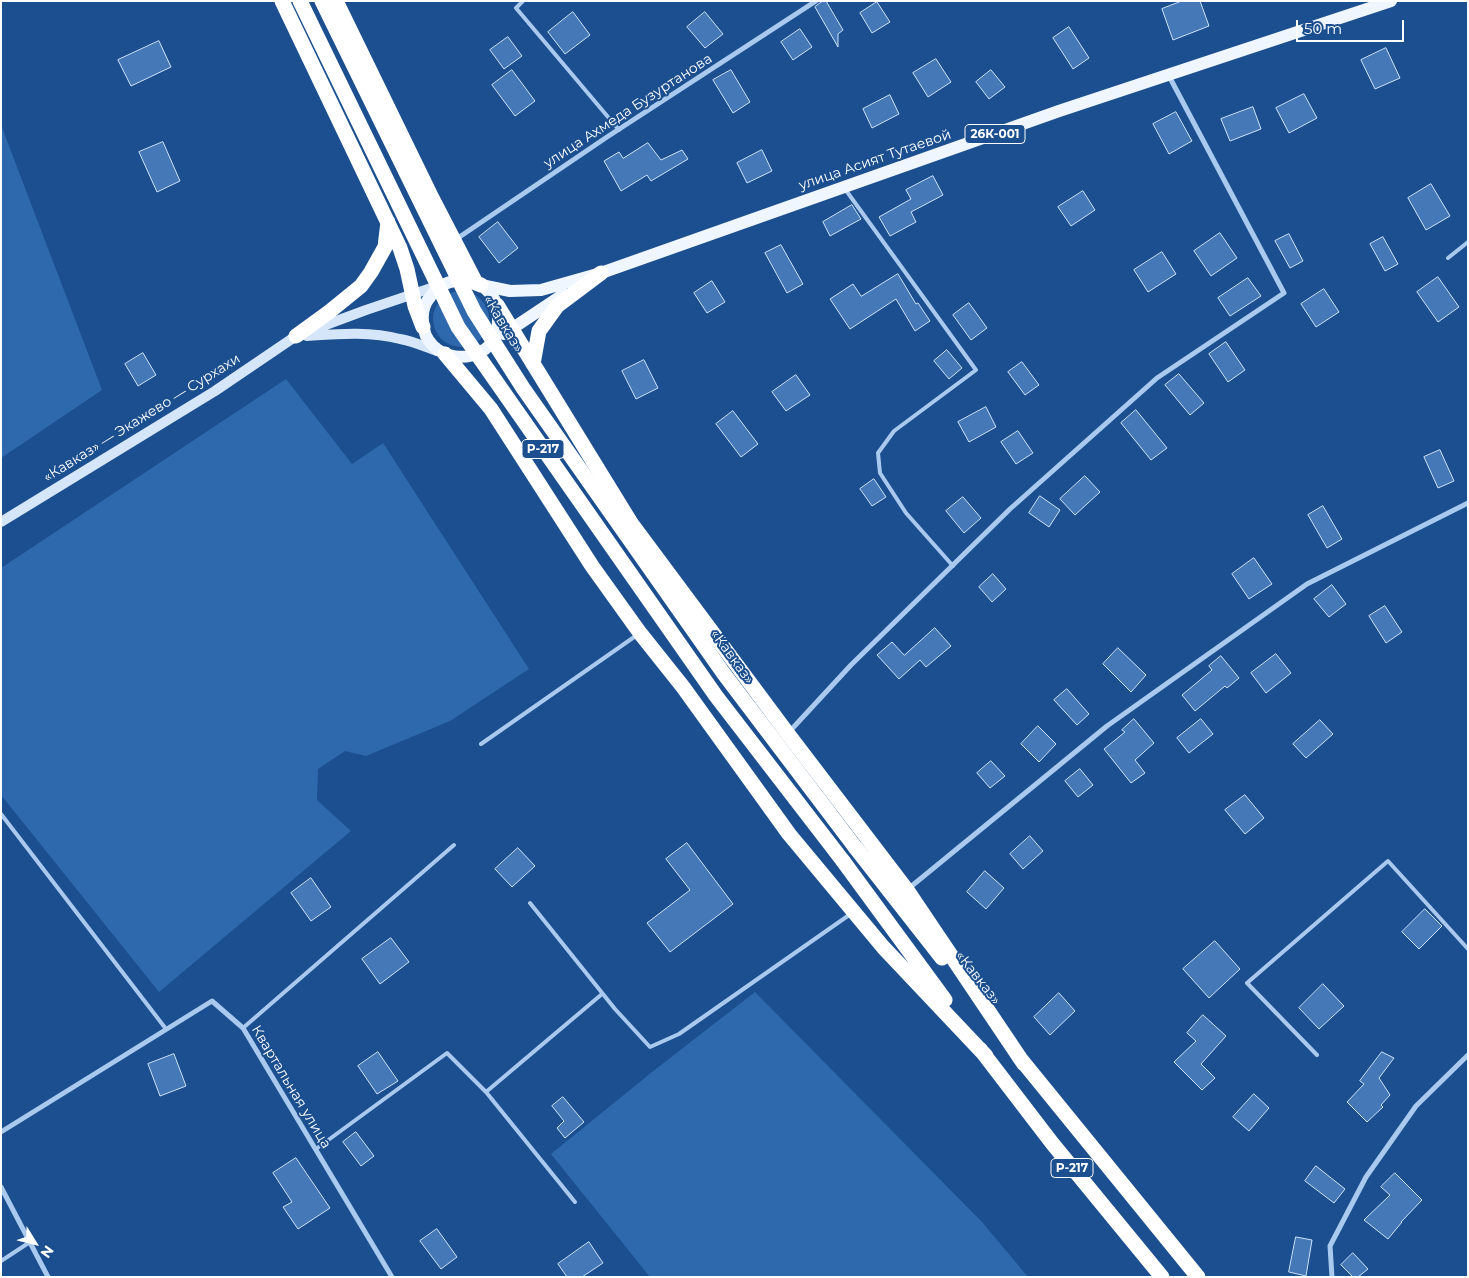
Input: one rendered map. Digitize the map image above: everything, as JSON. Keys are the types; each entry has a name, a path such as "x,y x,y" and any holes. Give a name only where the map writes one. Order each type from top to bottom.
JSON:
{"highway":[{"path":"282,1 400,248 407,269 412,295 423,327"},
{"name":"Р-217","path":"300,1 458,327 716,696 843,861 1052,1143 1162,1277"},
{"name":"«Кавказ»","path":"322,1 474,311 523,388 724,674 855,847 1024,1064 1198,1277"},
{"name":"«Кавказ»","path":"336,1 454,240 479,284"},
{"path":"296,336 360,286 371,272 384,247 388,222"},
{"path":"533,364 540,331 557,306 601,273"},
{"path":"498,305 533,364"},
{"path":"445,354 491,409 592,566 640,633 683,687 789,834 883,947 986,1056"},
{"name":"Р-217","path":"533,364 631,523 907,890 1024,1064"}],"main road":[{"name":"улица Асият Тутаевой","path":"479,284 510,291 542,290 601,273 1059,111 1391,1"},
{"path":"296,336 350,334 400,338 458,358 470,357 482,352 491,343 559,296 601,273"},
{"path":"445,354 435,348 427,338 423,327 422,314 426,302 433,292 443,284 459,280 479,284 491,294 498,305 498,332 491,343"},
{"name":"«Кавказ» — Экажево — Сурхахи","path":"1,522 214,391 296,336 443,284"}],"street":[{"name":"улица Ахмеда Бузуртанова","path":"454,240 816,1"},
{"path":"788,734 851,665 1010,509 1157,378 1284,293 1169,75"},
{"path":"907,890 1107,726 1307,584 1468,503"},
{"name":"Квартальная улица","path":"1,1132 212,1001 243,1028 392,1277"},
{"path":"1332,1277 1330,1246 1366,1176 1416,1106 1468,1055"},
{"path":"1,1187 48,1277"}],"lane":[{"path":"523,1 516,8 619,130"},
{"path":"843,187 976,370 894,431 878,453 880,473 906,513 953,566"},
{"path":"1448,258 1468,242"},
{"path":"481,744 640,633"},
{"path":"1,814 166,1029"},
{"path":"243,1028 454,845"},
{"path":"1317,1055 1247,983 1388,861 1468,949"},
{"path":"530,903 602,994 650,1047 679,1034 854,912"},
{"path":"486,1092 602,994"},
{"path":"316,1149 447,1053 486,1092 575,1202"},
{"path":"1,1261 30,1242"}],"shaded area":[{"path":"1,125 102,390 1,458"},
{"path":"461,291 472,293 481,299 487,308 489,319 487,330 481,339 472,345 461,347 450,345 441,339 435,330 433,319 435,308 441,299 450,293"},
{"path":"286,379 352,464 383,443 529,669 450,721 366,756 345,751 318,769 317,800 351,831 159,992 1,795 1,568"},
{"path":"755,992 982,1222 1028,1277 650,1277 551,1154"}],"building":[{"path":"826,1 843,30 838,34 838,47 815,7"},
{"path":"1182,1 1200,1 1209,26 1173,40 1162,9"},
{"path":"877,2 890,22 872,33 860,13"},
{"path":"573,12 590,35 565,54 548,32"},
{"path":"705,12 723,34 705,48 687,27"},
{"path":"1069,27 1089,58 1073,69 1053,38"},
{"path":"800,29 812,47 793,60 781,42"},
{"path":"508,37 522,56 504,69 490,50"},
{"path":"159,41 171,67 131,86 118,60"},
{"path":"1386,48 1400,78 1375,89 1361,60"},
{"path":"936,59 951,82 928,97 913,73"},
{"path":"512,70 535,101 515,116 492,85"},
{"path":"731,70 750,102 733,113 713,80"},
{"path":"991,70 1005,87 989,99 976,82"},
{"path":"1304,94 1317,118 1289,133 1276,108"},
{"path":"890,95 899,114 872,128 863,109"},
{"path":"1253,107 1261,129 1230,141 1221,119"},
{"path":"1176,112 1192,141 1169,154 1153,124"},
{"path":"163,142 180,181 157,192 139,152"},
{"path":"648,143 661,160 682,150 688,159 651,181 647,175 621,191 604,161 619,152 623,158"},
{"path":"762,150 772,171 747,183 737,163"},
{"path":"933,176 943,195 911,212 916,222 890,236 879,217 911,199 906,190"},
{"path":"1431,184 1450,216 1426,230 1408,198"},
{"path":"1083,191 1095,210 1071,226 1058,207"},
{"path":"852,205 861,219 830,236 823,222"},
{"path":"498,222 518,248 499,263 479,237"},
{"path":"1220,233 1237,258 1211,276 1194,251"},
{"path":"1289,234 1303,261 1290,268 1275,241"},
{"path":"1383,237 1398,264 1385,271 1370,244"},
{"path":"781,245 803,284 787,293 765,253"},
{"path":"1162,252 1176,274 1148,292 1134,270"},
{"path":"898,274 916,304 918,303 930,321 915,331 896,299 850,329 830,299 853,284 861,296"},
{"path":"1438,277 1459,307 1438,322 1417,292"},
{"path":"1248,278 1261,296 1230,316 1218,298"},
{"path":"712,281 725,302 707,313 694,293"},
{"path":"1324,289 1339,312 1316,327 1301,304"},
{"path":"969,303 987,328 971,340 953,315"},
{"path":"1226,342 1245,370 1228,382 1209,354"},
{"path":"947,350 962,368 949,379 934,361"},
{"path":"143,353 156,375 138,386 125,364"},
{"path":"644,360 658,388 636,399 622,371"},
{"path":"1022,362 1039,385 1025,395 1008,372"},
{"path":"1179,374 1204,403 1190,415 1165,385"},
{"path":"796,375 810,395 786,411 772,392"},
{"path":"986,407 996,427 969,442 958,422"},
{"path":"1136,410 1167,448 1151,460 1121,423"},
{"path":"733,411 758,444 741,457 716,424"},
{"path":"1018,431 1033,453 1016,464 1001,442"},
{"path":"1440,450 1454,481 1438,488 1424,457"},
{"path":"1085,476 1100,492 1075,515 1060,499"},
{"path":"874,479 886,497 872,506 860,489"},
{"path":"1040,496 1060,510 1049,527 1029,513"},
{"path":"963,497 981,518 964,533 946,511"},
{"path":"1323,506 1342,539 1327,548 1308,515"},
{"path":"1254,558 1272,584 1249,599 1232,574"},
{"path":"993,574 1006,589 992,602 979,587"},
{"path":"1332,585 1346,604 1329,617 1314,599"},
{"path":"1385,606 1402,632 1386,643 1369,616"},
{"path":"935,628 951,646 926,667 920,660 899,679 877,655 892,642 904,655"},
{"path":"1118,648 1146,675 1131,692 1103,664"},
{"path":"1276,654 1291,673 1266,693 1251,673"},
{"path":"1221,656 1239,678 1227,688 1225,686 1195,711 1182,695 1212,670 1209,666"},
{"path":"1067,689 1089,714 1077,725 1054,700"},
{"path":"1134,719 1154,743 1135,760 1145,773 1131,783 1104,749 1125,732 1122,730"},
{"path":"1201,719 1213,734 1189,753 1177,738"},
{"path":"1320,720 1333,734 1306,758 1293,744"},
{"path":"1038,726 1056,744 1039,762 1021,744"},
{"path":"991,761 1005,776 990,788 977,773"},
{"path":"1080,769 1093,785 1078,797 1065,781"},
{"path":"1245,795 1264,818 1245,834 1225,810"},
{"path":"1030,836 1043,851 1023,869 1010,854"},
{"path":"687,843 733,904 670,952 647,923 690,890 666,859"},
{"path":"518,848 535,866 512,887 495,869"},
{"path":"985,871 1004,888 986,909 967,892"},
{"path":"311,878 331,907 311,921 291,893"},
{"path":"1425,909 1442,926 1419,949 1402,932"},
{"path":"391,938 409,962 380,984 362,959"},
{"path":"1215,941 1240,969 1209,998 1183,969"},
{"path":"1323,984 1344,1006 1319,1029 1299,1008"},
{"path":"1059,993 1075,1011 1050,1035 1034,1017"},
{"path":"1203,1015 1226,1036 1201,1064 1215,1078 1202,1090 1174,1062 1196,1041 1187,1033"},
{"path":"378,1052 398,1081 377,1094 358,1066"},
{"path":"1382,1052 1394,1058 1379,1078 1390,1095 1381,1105 1383,1107 1367,1122 1347,1102 1364,1084 1360,1081"},
{"path":"174,1054 186,1086 160,1096 148,1064"},
{"path":"1254,1094 1269,1108 1249,1131 1233,1117"},
{"path":"563,1097 584,1122 565,1138 557,1128 564,1121 552,1106"},
{"path":"356,1132 374,1156 361,1166 343,1142"},
{"path":"296,1158 330,1208 298,1229 283,1207 292,1202 273,1173"},
{"path":"1316,1166 1345,1189 1334,1203 1305,1181"},
{"path":"1395,1173 1422,1200 1388,1239 1364,1220 1390,1195 1381,1187"},
{"path":"437,1229 457,1257 441,1269 420,1241"},
{"path":"1296,1237 1312,1240 1306,1276 1289,1272"},
{"path":"589,1242 603,1263 582,1277 567,1277 558,1264"},
{"path":"1353,1253 1368,1269 1358,1277 1353,1277 1341,1265"}]}
